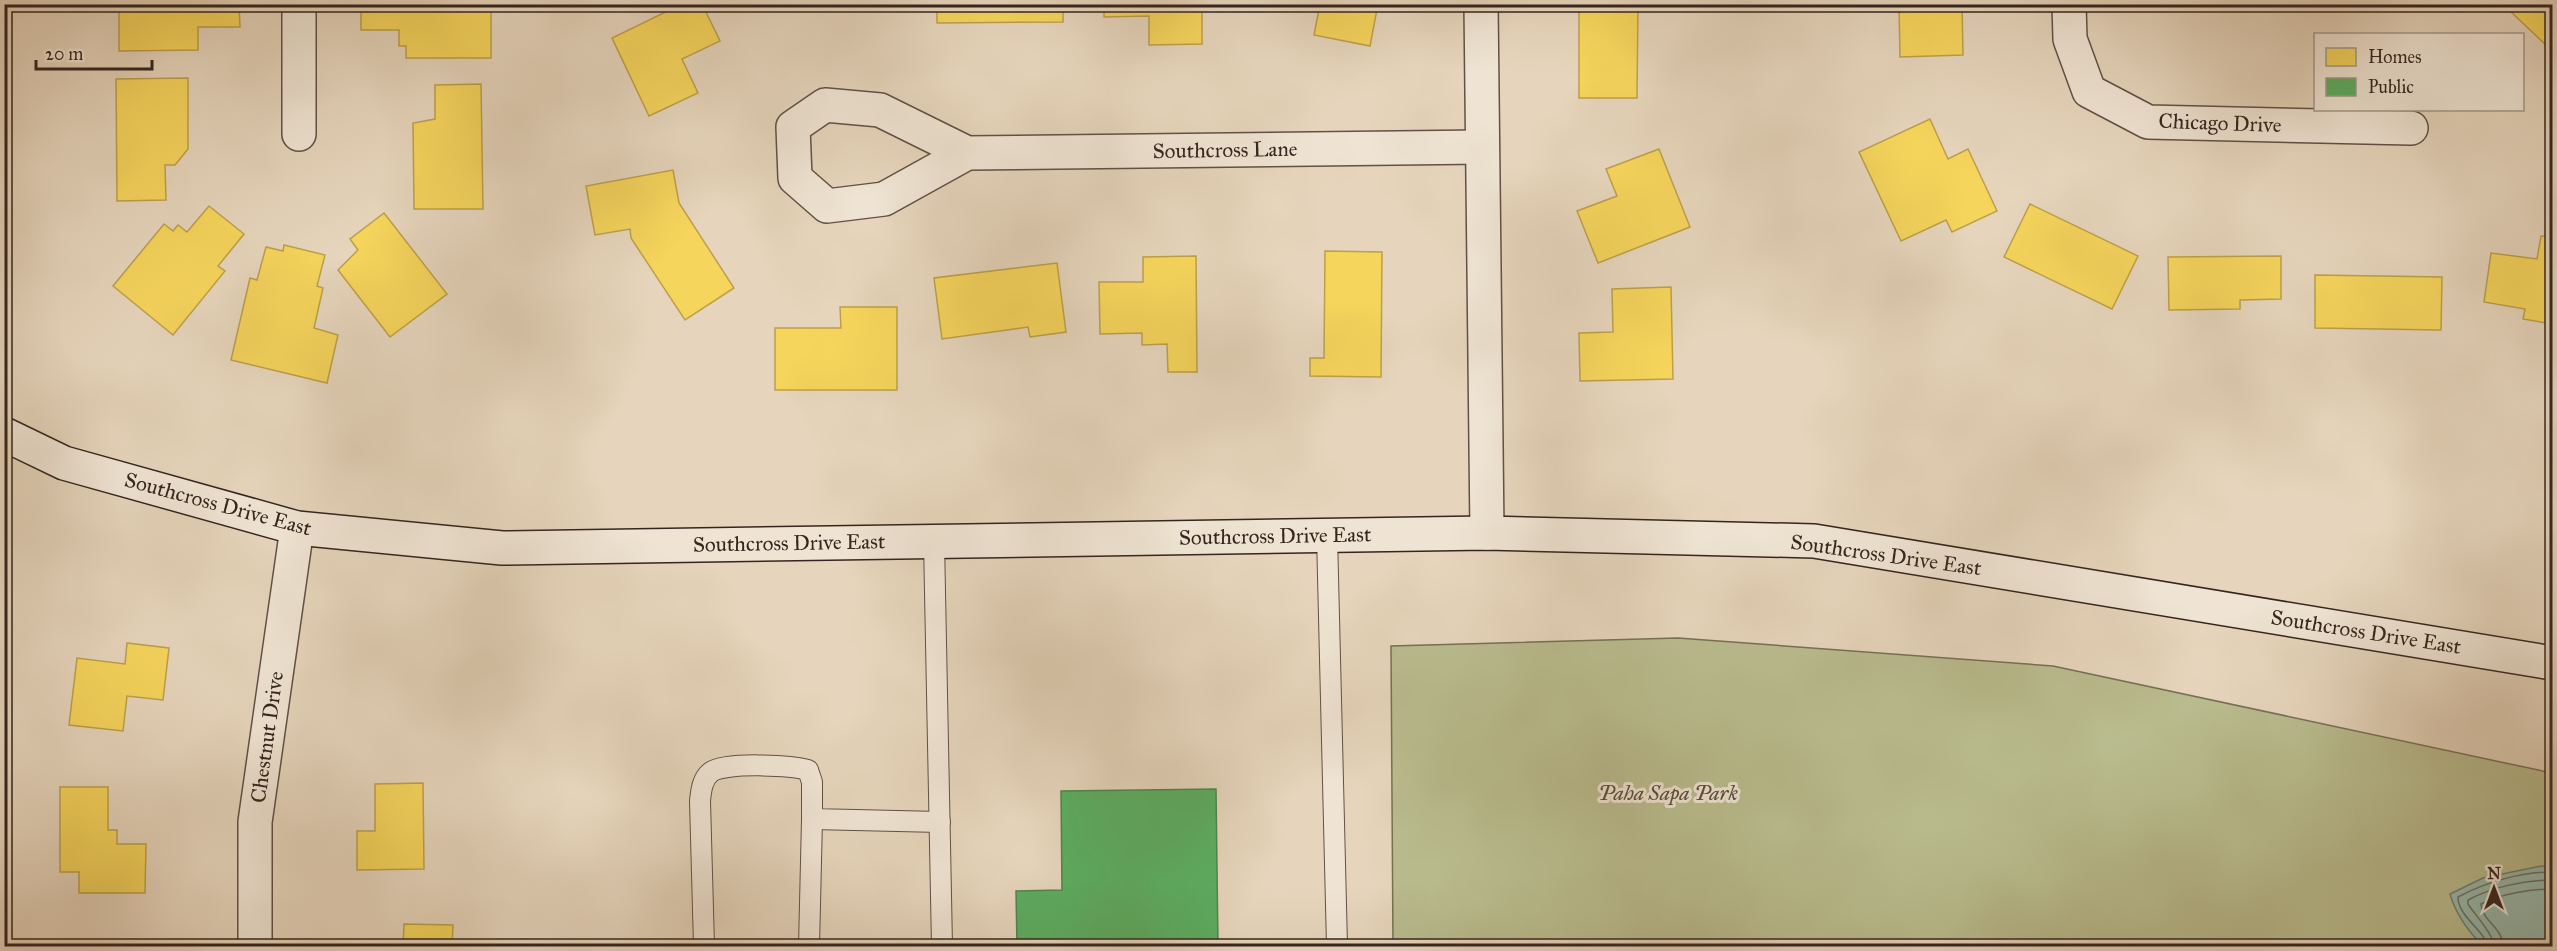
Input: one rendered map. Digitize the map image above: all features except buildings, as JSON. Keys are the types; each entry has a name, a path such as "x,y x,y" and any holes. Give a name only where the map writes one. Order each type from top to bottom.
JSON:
{"street":[{"path":"299,4 299,134"},
{"path":"1481,4 1487,533"},
{"name":"Chicago Drive","path":"2069,4 2070,39 2089,91 2148,122 2411,128"},
{"name":"Southcross Lane","path":"967,153 884,199 827,206 795,178 793,127 825,105 880,110 967,153 1482,147"},
{"name":"Southcross Drive East","path":"4,434 64,463 297,528 502,548 1487,533 1814,541 2553,663"},
{"name":"Chestnut Drive","path":"255,946 255,822 297,528"}],"lane":[{"path":"1327,536 1336,946"},
{"path":"934,541 942,946"},
{"path":"704,946 700,801 702,783 709,773 730,767 796,767 808,770 812,782 809,946"},
{"path":"812,819 940,822"}],"green space":[{"name":"Paha Sapa Park","path":"1678,638 2053,666 2552,773 2552,946 1393,946 1391,646"}],"water":[{"path":"2541,866 2552,867 2552,946 2483,946 2463,922 2450,894 2483,878"}]}
